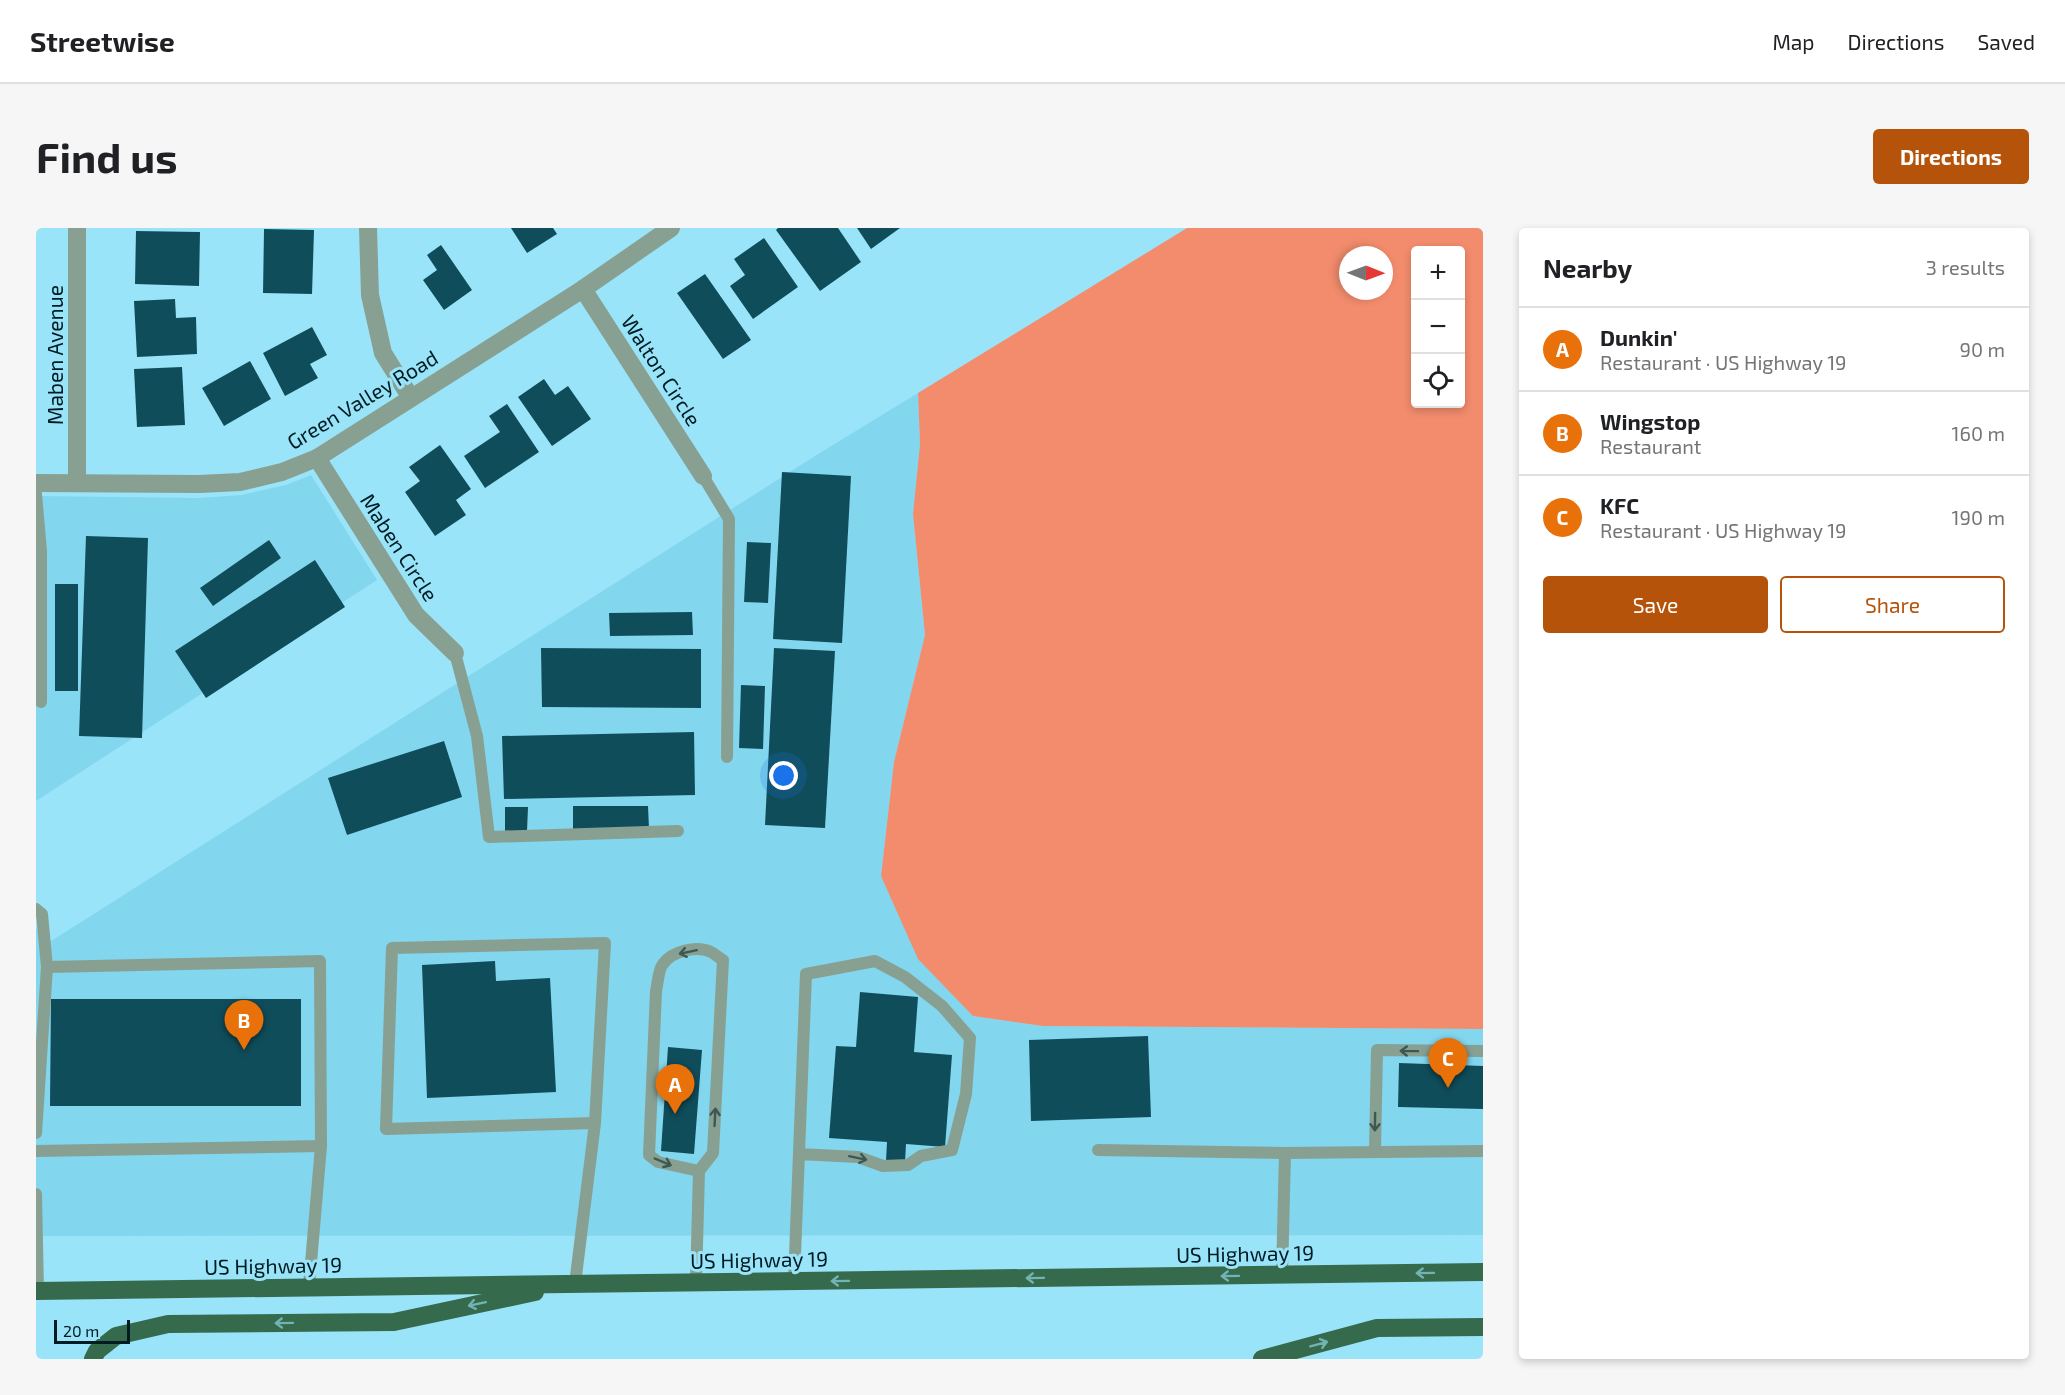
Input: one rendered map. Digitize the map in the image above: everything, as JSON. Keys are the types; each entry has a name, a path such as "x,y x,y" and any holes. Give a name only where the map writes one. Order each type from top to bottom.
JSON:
{"highway":[{"name":"US Highway 19","path":"37,1292 309,1286 1483,1272"},
{"path":"93,1359 97,1351 116,1335 168,1324 394,1322 575,1284"},
{"path":"1262,1359 1377,1329 1483,1327"}],"street":[{"name":"Maben Avenue","path":"76,228 77,482"},
{"path":"368,228 370,295 383,353 411,398"},
{"name":"Green Valley Road","path":"36,483 240,482 282,472 317,458 582,289 671,228"},
{"name":"Walton Circle","path":"582,289 703,476"},
{"name":"Maben Circle","path":"317,458 416,615 455,653"}],"lane":[{"path":"703,476 729,519 727,757"},
{"path":"36,494 41,552 41,702"},
{"path":"455,653 477,736 489,837 678,831"},
{"path":"36,909 42,914 47,968 36,1133"},
{"path":"575,1284 595,1123 605,943 392,948 386,1129 595,1123"},
{"path":"696,1283 699,1171 713,1153 723,960 710,951 698,949 672,956 661,965 656,991 650,1155 658,1162 699,1171"},
{"path":"47,968 320,961 321,1146 309,1286"},
{"path":"794,1281 806,974 875,961 905,977 942,1006 970,1038 966,1094 952,1150 921,1156 908,1165 900,1166 883,1166 858,1156 800,1154"},
{"path":"1375,1151 1377,1050 1483,1051"},
{"path":"36,1151 321,1146"},
{"path":"1098,1150 1285,1153 1483,1151"},
{"path":"1282,1275 1285,1153"},
{"path":"36,1194 37,1292"}],"shaded area":[{"path":"1187,228 1483,228 1483,1029 1043,1026 973,1016 918,959 881,876 894,762 925,635 913,514 920,444 918,393"},
{"path":"918,393 920,444 913,514 925,635 894,762 881,876 973,1016 1043,1026 1483,1029 1483,1235 36,1236 36,928 48,943"},
{"path":"311,475 377,580 36,801 36,496 199,498 241,495 286,485"}],"building":[{"path":"511,228 553,228 557,234 527,253"},
{"path":"778,228 838,228 861,262 820,291 776,230"},
{"path":"857,228 900,228 871,249"},
{"path":"264,229 314,230 312,294 263,293"},
{"path":"136,231 200,232 199,286 135,284"},
{"path":"764,238 798,287 753,319 730,286 745,275 734,259"},
{"path":"441,245 472,290 444,310 423,280 437,270 427,255"},
{"path":"705,274 751,340 723,359 677,293"},
{"path":"175,299 176,318 196,317 197,354 137,357 134,301"},
{"path":"312,327 327,355 310,364 318,378 285,396 263,353"},
{"path":"250,361 271,399 224,426 202,388"},
{"path":"182,367 185,425 137,427 134,369"},
{"path":"544,379 555,395 568,386 591,419 552,446 518,397"},
{"path":"507,404 539,452 485,488 464,456 500,432 489,416"},
{"path":"440,445 471,489 456,500 466,515 435,536 405,492 420,481 409,467"},
{"path":"782,472 851,476 842,643 773,639"},
{"path":"86,536 148,538 142,738 79,736"},
{"path":"269,540 281,558 213,606 200,588"},
{"path":"747,542 771,543 768,603 744,602"},
{"path":"315,560 345,607 206,698 175,651"},
{"path":"55,584 78,584 78,691 55,691"},
{"path":"692,612 693,635 610,636 609,613"},
{"path":"541,648 701,649 701,708 542,707"},
{"path":"774,648 835,651 825,828 765,825"},
{"path":"741,685 765,686 763,749 739,748"},
{"path":"694,732 695,795 504,799 502,736"},
{"path":"444,741 462,797 347,835 328,778"},
{"path":"573,806 648,806 649,829 573,830"},
{"path":"505,807 528,807 527,831 505,831"},
{"path":"495,961 496,981 550,978 556,1092 427,1098 422,965"},
{"path":"860,992 918,997 914,1052 952,1055 945,1147 906,1144 905,1162 886,1161 887,1142 829,1138 836,1046 856,1047"},
{"path":"51,999 301,999 301,1106 50,1106"},
{"path":"1148,1036 1151,1117 1031,1121 1029,1040"},
{"path":"668,1047 702,1050 694,1154 661,1151"},
{"path":"1399,1063 1483,1066 1483,1109 1398,1107"}],"place":[{"name":"Wingstop","path":"244,1050"},
{"name":"KFC","path":"1448,1088"},
{"name":"Dunkin'","path":"675,1114"}]}
